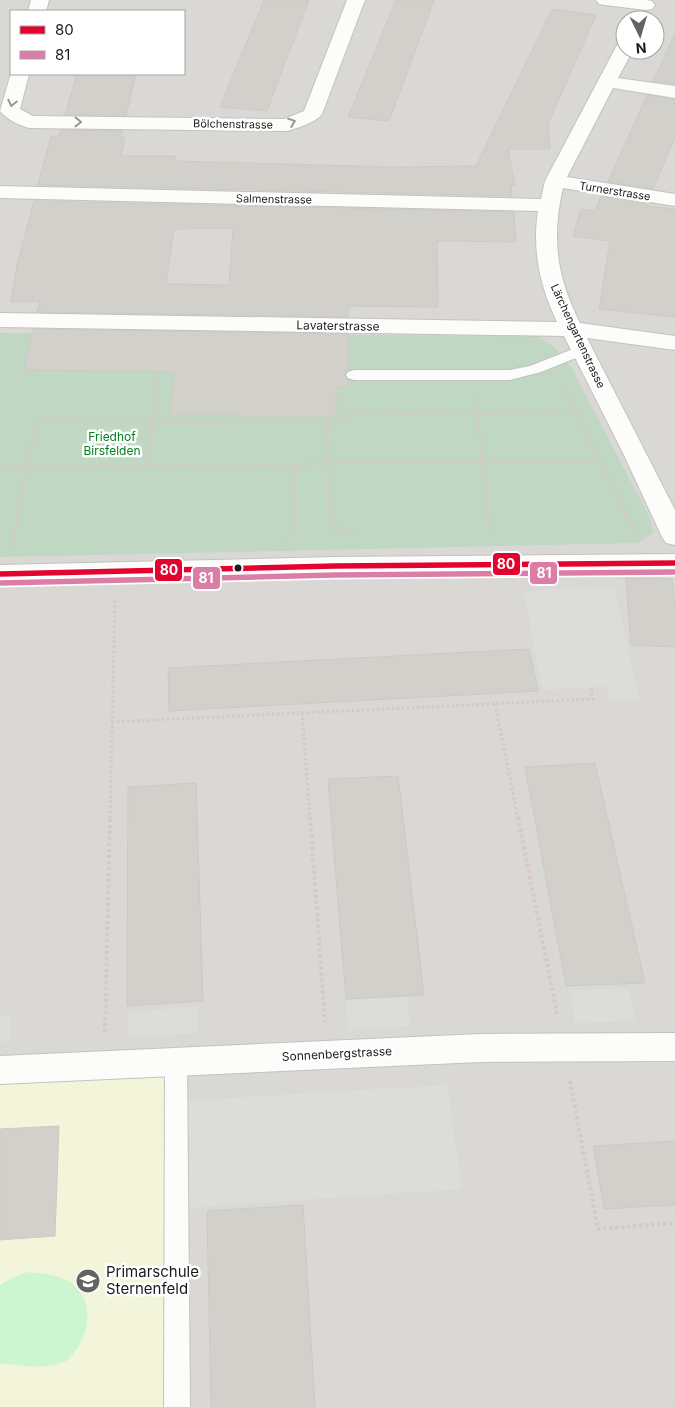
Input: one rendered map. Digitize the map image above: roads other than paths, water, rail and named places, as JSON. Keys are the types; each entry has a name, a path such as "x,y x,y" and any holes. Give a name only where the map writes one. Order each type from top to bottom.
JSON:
{"street":[{"name":"Bölchenstrasse","path":"20,75 10,111 29,122 287,125 312,114 356,0"},
{"path":"605,0 645,8"},
{"name":"Lärchengartenstrasse","path":"618,60 556,181 549,205 545,235 547,260 552,281 572,329 662,506 675,537"},
{"path":"607,82 675,92"},
{"name":"Turnerstrasse","path":"556,181 675,200"},
{"name":"Salmenstrasse","path":"0,192 549,205"},
{"name":"Lavaterstrasse","path":"0,320 572,329 675,343"},
{"path":"0,574 335,566 675,562"},
{"name":"Sonnenbergstrasse","path":"0,1070 473,1048 675,1047"}],"lane":[{"path":"354,375 510,375 535,369 583,350"},
{"path":"176,1062 177,1407"}],"place":[{"name":"Primarschule Sternenfeld","path":"88,1281"}],"park label":[{"name":"Friedhof Birsfelden","path":"112,444"}]}
